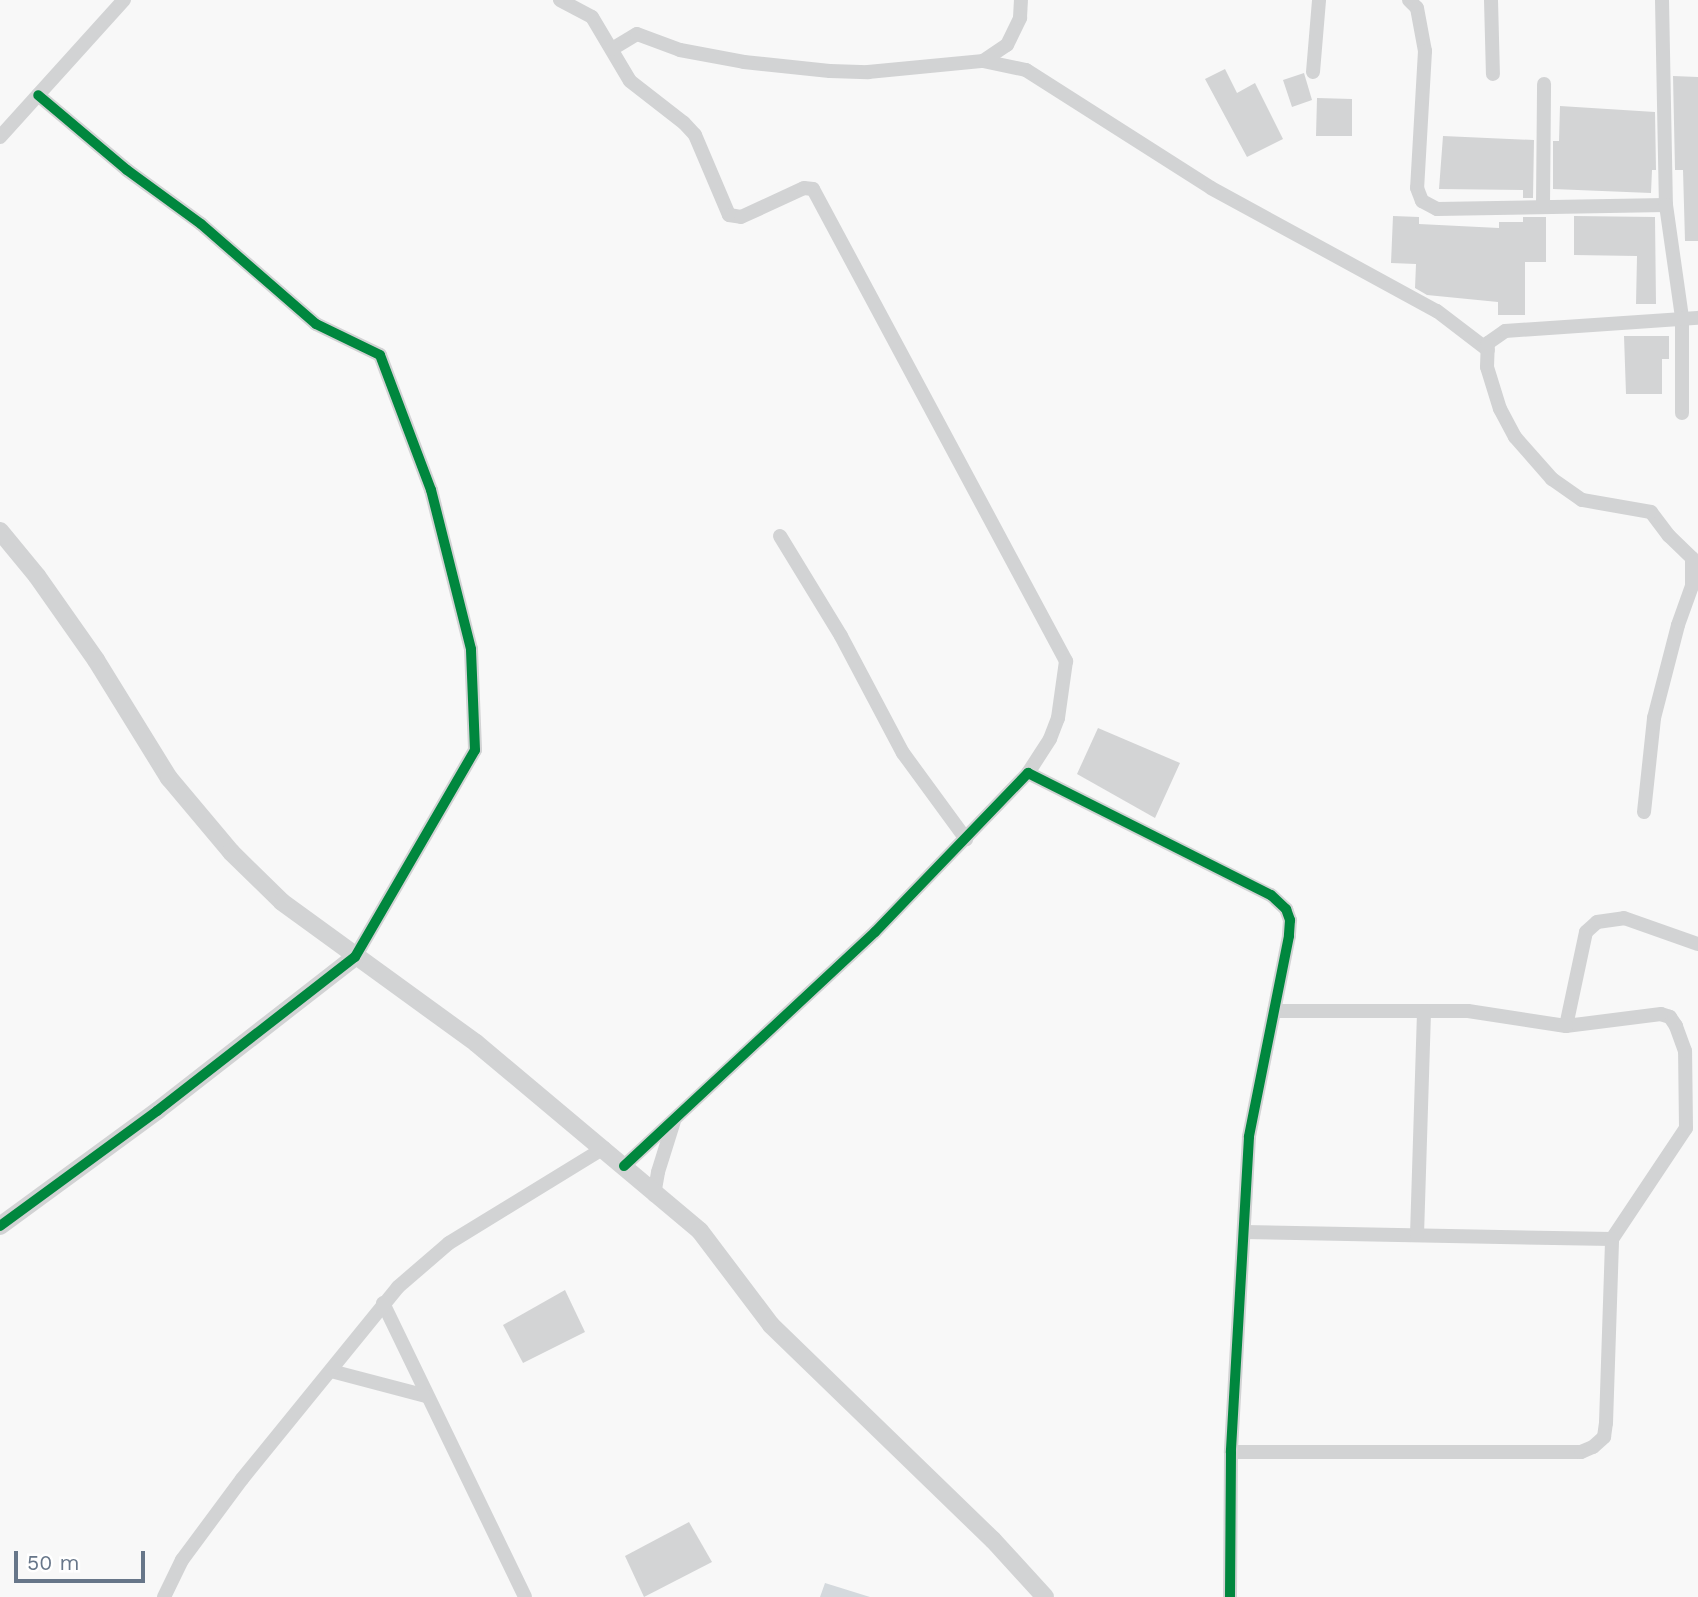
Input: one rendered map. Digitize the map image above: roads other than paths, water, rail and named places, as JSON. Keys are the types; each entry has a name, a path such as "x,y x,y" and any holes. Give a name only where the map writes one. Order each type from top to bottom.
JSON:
{"street":[{"path":"0,137 124,0"},
{"path":"560,0 592,17 630,81 684,123 695,135 729,215 741,218 804,188 813,189 1066,662 1058,718 1050,739 1028,773 875,932 624,1166"},
{"path":"983,61 1007,45 1020,18 1021,0"},
{"path":"1314,72 1319,0"},
{"path":"1409,0 1417,8 1425,51 1417,188 1422,201 1437,209 1543,205 1666,205"},
{"path":"1491,0 1493,75"},
{"path":"1662,0 1666,205 1682,318 1682,413"},
{"path":"612,50 637,34 680,50 744,62 830,71 868,72 983,61 1026,70 1211,188 1437,311 1488,350"},
{"path":"1543,205 1544,84"},
{"path":"0,1226 157,1111 355,957 475,750 471,649 431,490 380,355 316,324 201,224 127,170 38,95"},
{"path":"1644,812 1654,718 1678,625 1692,586 1692,558 1668,536 1651,512 1582,500 1552,480 1515,437 1500,409 1487,367 1488,343 1505,331 1698,318"},
{"path":"0,531 37,576 89,650 169,778 194,811 282,902 476,1043 700,1231 771,1325 993,1540 1045,1597"},
{"path":"779,536 841,636 903,753 965,839"},
{"path":"1028,773 1271,895 1286,909 1290,920 1250,1137 1231,1452 1230,1597"},
{"path":"1566,1026 1586,932 1597,922 1624,918 1698,944"},
{"path":"1231,1452 1581,1452 1593,1447 1604,1437 1606,1423 1612,1239 1686,1129 1685,1051 1676,1026 1670,1017 1661,1014 1566,1026 1479,1013 1274,1011"},
{"path":"1417,1235 1424,1011"},
{"path":"654,1195 674,1119"},
{"path":"164,1597 182,1560 242,1479 383,1303 418,1267 449,1244 604,1148"},
{"path":"1244,1232 1612,1239"},
{"path":"383,1303 524,1597"},
{"path":"331,1371 426,1396"}]}
